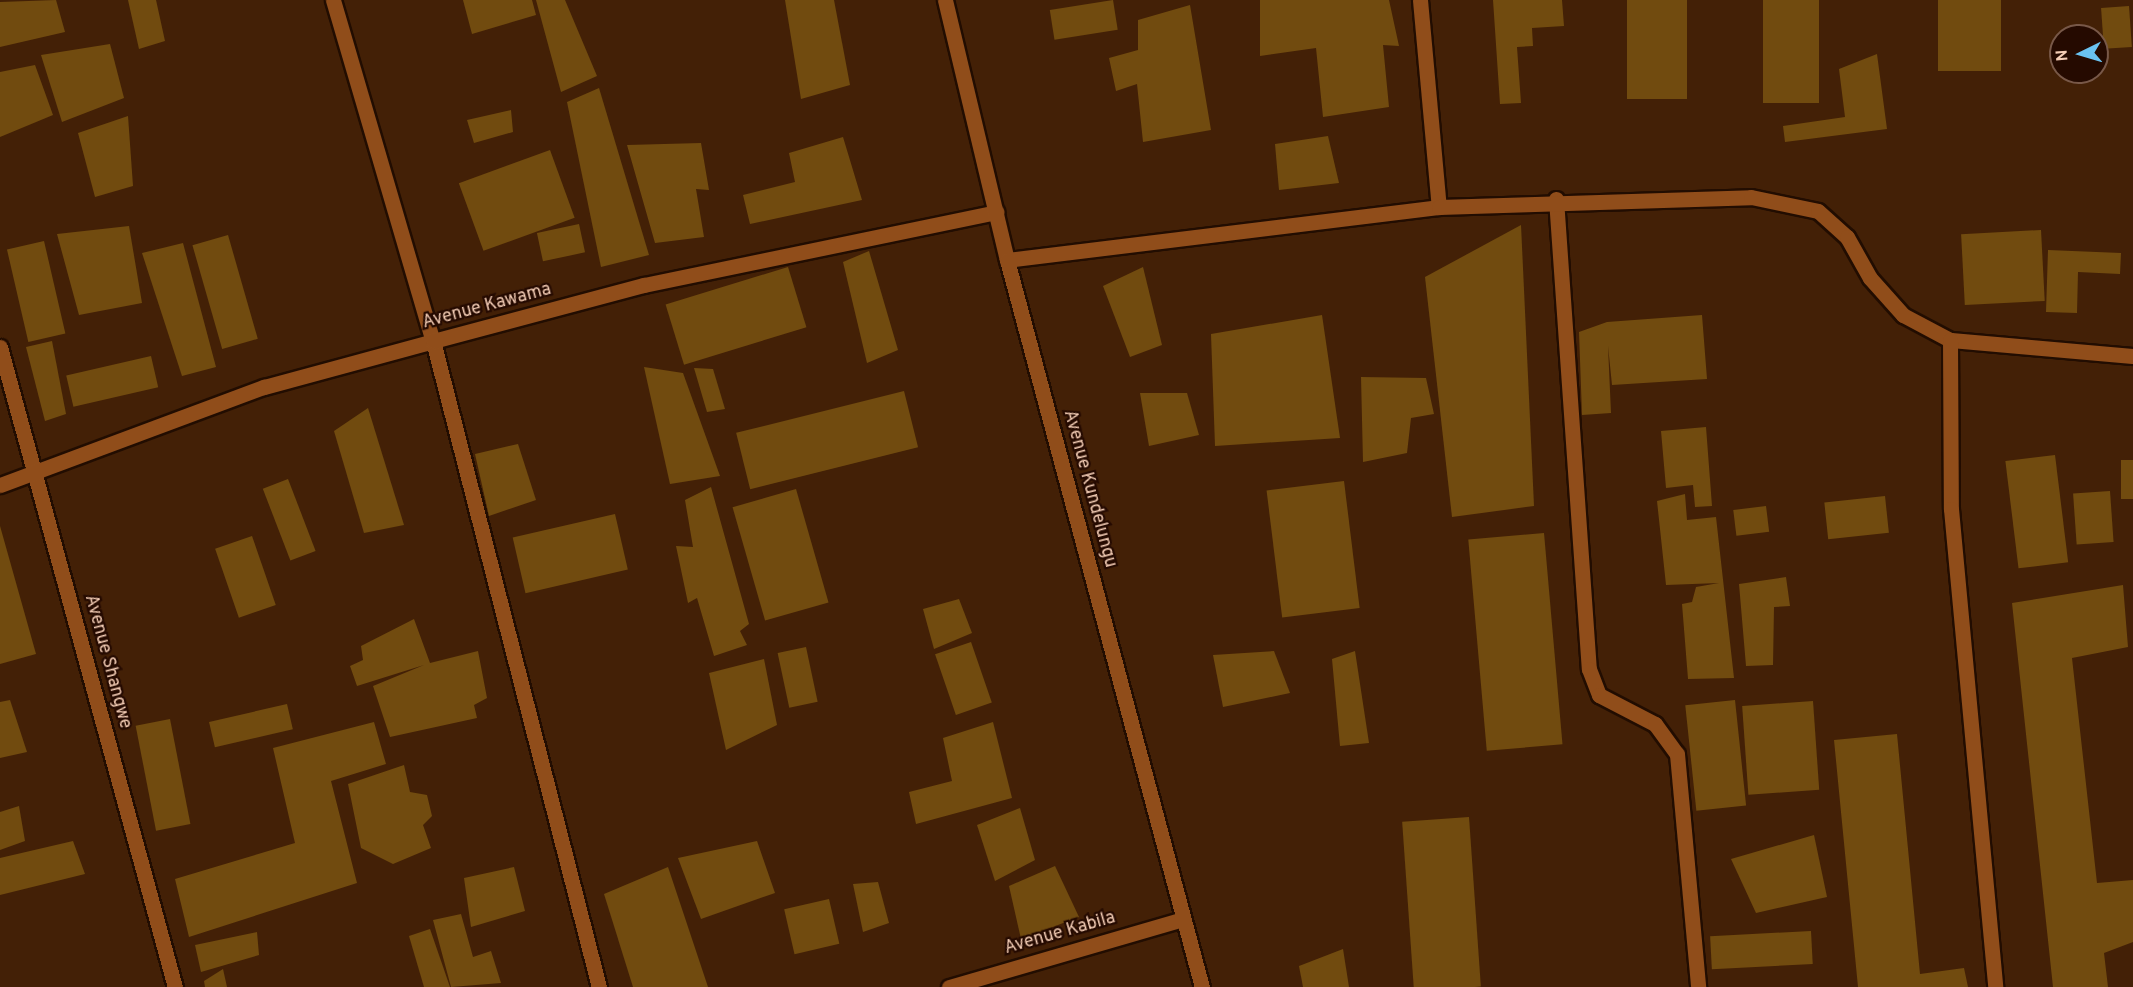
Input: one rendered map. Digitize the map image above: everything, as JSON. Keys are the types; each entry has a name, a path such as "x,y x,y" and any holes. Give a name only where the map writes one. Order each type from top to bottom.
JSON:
{"street":[{"path":"333,0 433,341 598,987"},
{"name":"Avenue Kundelungu","path":"945,0 1007,260 1202,987"},
{"path":"1420,0 1440,207"},
{"path":"1007,260 1440,207 1557,199 1751,197 1803,204 1847,237 1870,278 1903,315 1950,340 2133,356"},
{"path":"1557,199 1589,669 1599,695 1655,724 1677,754 1698,987"},
{"name":"Avenue Kawama","path":"0,485 264,387 644,285 997,212"},
{"path":"1950,340 1951,509 1995,987"},
{"name":"Avenue Shangwe","path":"0,347 36,471 175,987"},
{"name":"Avenue Kabila","path":"949,987 1183,919"}],"building":[{"path":"56,0 65,32 0,47 0,2"},
{"path":"128,0 156,0 165,41 139,49"},
{"path":"463,0 532,0 536,15 472,34"},
{"path":"536,0 565,0 597,76 561,92"},
{"path":"785,0 834,0 850,85 801,99"},
{"path":"1113,0 1118,30 1054,40 1050,10"},
{"path":"1260,0 1389,0 1399,46 1383,45 1389,107 1323,117 1316,48 1260,56"},
{"path":"1493,0 1562,0 1564,26 1532,28 1533,46 1517,47 1521,103 1500,104"},
{"path":"1627,0 1687,0 1687,99 1627,99"},
{"path":"1763,0 1819,0 1819,103 1763,103"},
{"path":"1938,0 2001,0 2001,71 1938,71"},
{"path":"1190,5 1211,130 1143,142 1137,84 1116,91 1109,58 1138,50 1138,20"},
{"path":"2129,6 2132,47 2109,48 2109,24 2102,24 2101,8"},
{"path":"110,44 124,98 62,122 41,55"},
{"path":"1877,54 1887,129 1785,142 1783,126 1845,117 1839,69"},
{"path":"35,65 53,115 0,137 0,72"},
{"path":"599,88 649,255 601,267 567,102"},
{"path":"511,110 513,132 474,143 467,120"},
{"path":"128,116 133,186 95,197 78,133"},
{"path":"1328,136 1339,183 1279,190 1275,144"},
{"path":"843,137 862,200 750,224 743,195 795,182 789,153"},
{"path":"701,143 709,190 696,189 704,237 655,243 627,145"},
{"path":"550,150 575,218 483,251 459,183"},
{"path":"579,224 585,252 543,261 537,233"},
{"path":"1521,225 1534,506 1452,517 1425,277"},
{"path":"129,226 142,303 79,315 57,234"},
{"path":"2041,230 2045,301 1965,305 1961,234"},
{"path":"228,235 258,339 222,349 192,245"},
{"path":"44,241 65,334 28,342 7,250"},
{"path":"183,243 216,367 182,376 142,253"},
{"path":"2048,250 2121,253 2120,274 2078,272 2077,313 2046,312"},
{"path":"869,251 898,350 867,363 843,262"},
{"path":"788,267 806,327 684,365 666,304"},
{"path":"1143,267 1162,345 1130,357 1103,286"},
{"path":"1322,315 1340,438 1215,446 1211,334"},
{"path":"1702,315 1707,379 1612,385 1608,346 1611,413 1582,415 1579,332 1607,322"},
{"path":"52,341 66,414 45,421 26,347"},
{"path":"151,356 158,387 73,407 66,376"},
{"path":"644,367 683,373 720,476 670,484"},
{"path":"694,368 713,369 725,409 707,412"},
{"path":"1361,377 1426,378 1434,414 1411,418 1407,453 1363,462"},
{"path":"904,391 918,447 750,489 736,433"},
{"path":"1140,393 1187,393 1199,435 1149,446"},
{"path":"368,408 404,525 364,533 334,431"},
{"path":"1706,427 1712,506 1695,507 1693,485 1666,488 1661,431"},
{"path":"518,444 536,500 489,516 475,454"},
{"path":"2055,455 2068,562 2019,568 2005,461"},
{"path":"2121,460 2133,460 2133,499 2121,499"},
{"path":"288,479 316,551 290,561 263,489"},
{"path":"1344,481 1360,608 1282,618 1267,491"},
{"path":"711,487 749,624 740,631 747,645 714,656 697,598 688,603 676,546 693,547 685,500"},
{"path":"796,489 829,602 765,621 733,507"},
{"path":"2110,491 2114,542 2077,544 2073,494"},
{"path":"1685,494 1687,520 1716,517 1734,678 1688,679 1682,604 1692,602 1696,587 1719,583 1666,585 1657,501"},
{"path":"1885,496 1889,533 1828,539 1824,502"},
{"path":"1766,506 1769,532 1736,536 1733,510"},
{"path":"615,514 628,570 526,593 513,538"},
{"path":"0,526 36,654 0,664"},
{"path":"1544,533 1562,744 1487,751 1468,540"},
{"path":"252,536 276,605 239,618 215,549"},
{"path":"1786,577 1790,606 1774,607 1773,665 1746,666 1739,584"},
{"path":"2123,585 2128,647 2072,658 2097,883 2133,880 2133,942 2104,953 2108,987 2053,987 2012,603"},
{"path":"959,599 972,633 934,649 923,609"},
{"path":"414,619 430,663 478,651 487,698 474,705 477,718 390,737 373,686 424,665 357,686 350,666 363,660 361,646"},
{"path":"971,642 992,703 956,715 935,654"},
{"path":"806,647 818,702 789,708 778,653"},
{"path":"1274,651 1290,693 1223,707 1213,655"},
{"path":"1355,651 1369,743 1340,746 1332,659"},
{"path":"764,659 777,725 726,750 709,673"},
{"path":"10,700 27,752 0,758 0,702"},
{"path":"1735,700 1746,805 1696,811 1685,705"},
{"path":"1813,701 1819,790 1748,795 1742,706"},
{"path":"287,704 293,729 215,747 209,722"},
{"path":"170,719 190,824 156,831 136,726"},
{"path":"374,722 386,764 331,781 357,883 189,937 175,879 295,843 273,748"},
{"path":"993,722 1012,798 916,824 909,792 952,781 943,738"},
{"path":"1897,734 1920,974 1964,968 1968,987 1858,987 1834,740"},
{"path":"404,765 410,792 427,795 432,816 423,825 431,848 393,864 361,848 348,784"},
{"path":"19,806 25,841 0,850 0,812"},
{"path":"1020,808 1035,860 995,881 977,825"},
{"path":"1469,817 1481,987 1414,987 1402,822"},
{"path":"1814,835 1827,897 1756,913 1731,859"},
{"path":"73,841 85,874 0,895 0,858"},
{"path":"757,841 775,893 701,919 678,858"},
{"path":"1055,866 1079,917 1021,939 1009,886"},
{"path":"514,867 525,911 471,927 464,878"},
{"path":"668,867 708,987 633,987 604,894"},
{"path":"878,882 889,923 863,932 853,884"},
{"path":"829,899 839,944 795,954 784,909"},
{"path":"461,914 473,957 491,951 501,983 451,987 433,920"},
{"path":"430,929 450,987 424,987 409,936"},
{"path":"1811,931 1813,964 1712,969 1710,936"},
{"path":"257,932 259,955 201,972 195,945"},
{"path":"1343,949 1349,987 1303,987 1299,966"},
{"path":"223,969 227,987 205,987 204,981"}]}
